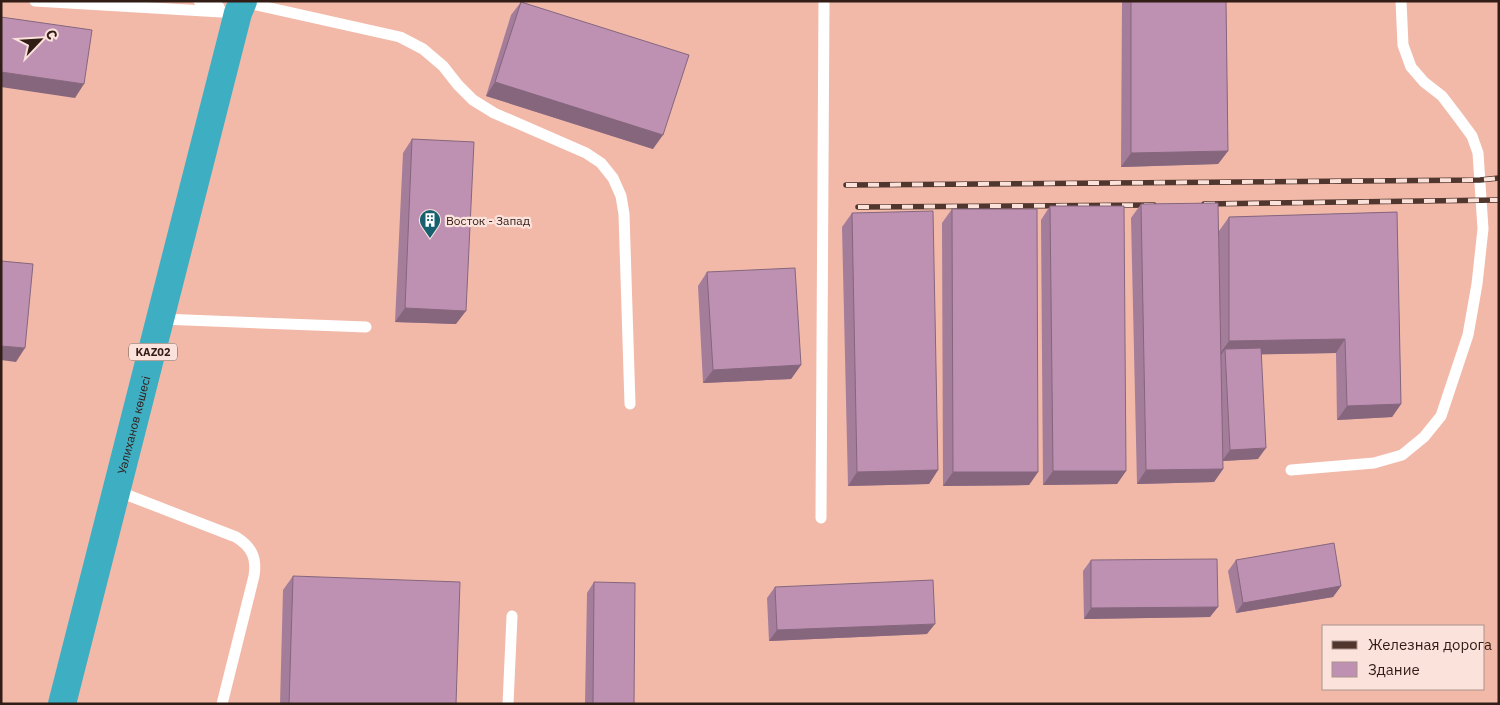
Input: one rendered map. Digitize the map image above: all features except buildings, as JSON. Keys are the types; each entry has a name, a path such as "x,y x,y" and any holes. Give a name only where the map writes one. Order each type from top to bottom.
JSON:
{"highway":[{"name":"Уәлиханов көшесі","path":"62,704 241,6"}],"lane":[{"path":"35,1 241,6"},
{"path":"199,1 241,6 400,37 423,49 443,66 473,100 494,113 586,153 600,164 614,178 621,196 624,214 630,404"},
{"path":"821,518 824,1"},
{"path":"1290,470 1374,464 1402,455 1424,437 1441,416 1468,335 1478,284 1483,229 1478,153 1472,136 1458,116 1442,96 1424,82 1411,67 1403,45 1401,1"},
{"path":"161,319 366,327"},
{"path":"117,491 236,537 253,552 256,564 254,576 222,704"},
{"path":"508,704 512,616"}],"railway":[{"path":"846,185 1480,180 1499,178"},
{"path":"1204,204 1499,200"},
{"path":"858,207 1154,205"}],"place":[{"name":"Восток - Запад","path":"430,239"}]}
